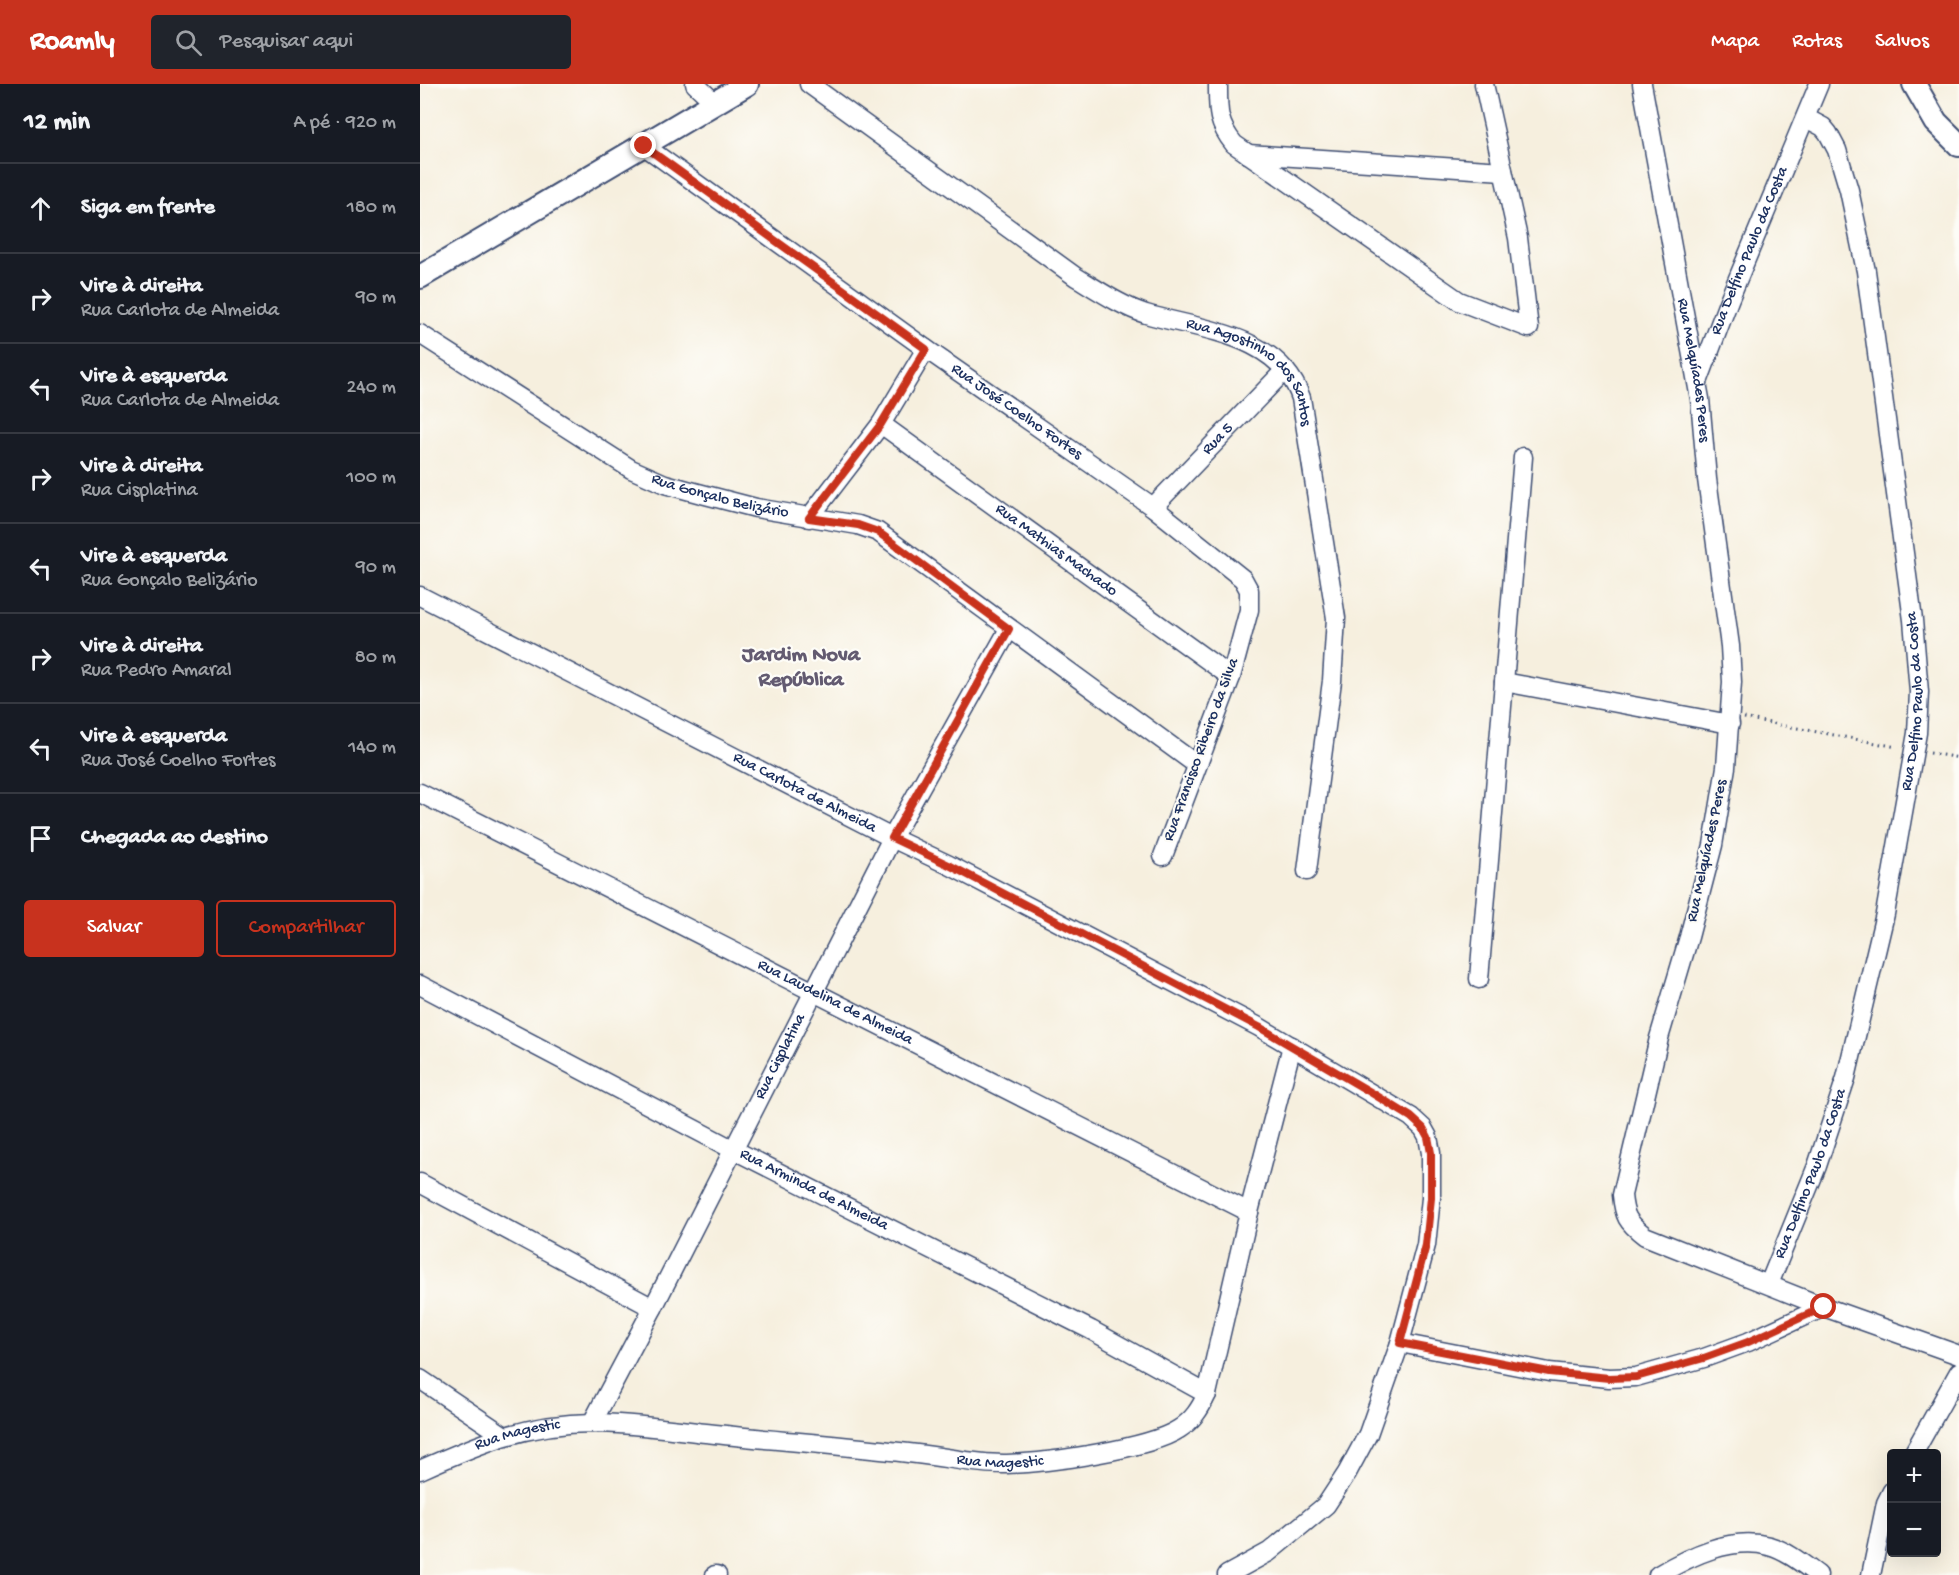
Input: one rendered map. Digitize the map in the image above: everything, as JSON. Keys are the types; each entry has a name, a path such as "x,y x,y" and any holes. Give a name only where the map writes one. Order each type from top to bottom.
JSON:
{"street":[{"path":"694,84 714,102"},
{"path":"420,278 747,84"},
{"name":"Rua Agostinho dos Santos","path":"809,84 1076,277 1102,293 1146,314 1229,335 1253,345 1285,370 1297,387 1301,398 1336,618 1332,681 1307,871"},
{"path":"1218,84 1221,126 1234,144 1246,154 1458,301 1529,328 1518,238 1484,84"},
{"name":"Rua Melquíades Peres","path":"1642,84 1698,384 1707,479 1730,646 1730,720 1726,767 1713,845 1656,1049 1622,1195 1624,1213 1631,1226 1645,1236 1824,1307 1959,1355"},
{"name":"Rua Delfino Paulo da Costa","path":"1698,384 1729,300 1820,84"},
{"path":"1914,84 1936,122 1959,145"},
{"name":"Rua Delfino Paulo da Costa","path":"1769,1284 1817,1166 1846,1077 1885,914 1914,750 1919,692 1913,620 1866,271 1849,190 1837,150 1823,127 1806,118"},
{"name":"Rua José Coelho Fortes","path":"644,146 926,349 1153,507 1243,579 1249,590 1249,610"},
{"path":"1246,154 1503,171"},
{"name":"Rua Gonçalo Belizário","path":"420,334 631,469 665,483 756,508 858,525 878,532 1197,765"},
{"path":"809,518 881,424 926,349"},
{"name":"Rua 5","path":"1153,507 1285,370"},
{"name":"Rua Mathias Machado","path":"881,424 1231,677"},
{"path":"1479,979 1523,457"},
{"name":"Rua Carlota de Almeida","path":"420,596 949,865 1292,1046 1411,1117 1423,1128 1428,1137 1431,1153 1431,1198 1426,1245 1400,1343 1368,1434 1326,1505 1269,1552 1227,1575"},
{"name":"Rua Francisco Ribeiro da Silva","path":"1163,856 1231,677 1249,610"},
{"name":"Rua Cisplatina","path":"592,1423 654,1308 892,838 1009,629"},
{"path":"1504,682 1730,720"},
{"name":"Rua Laudelina de Almeida","path":"420,793 1249,1212"},
{"name":"Rua Arminda de Almeida","path":"420,985 734,1150 1091,1330 1207,1394"},
{"name":"Rua Magestic","path":"420,1470 503,1435 523,1430 592,1423 1006,1464 1102,1452 1162,1438 1191,1420 1200,1409 1207,1394 1249,1212 1292,1046"},
{"path":"420,1183 654,1308"},
{"path":"1400,1343 1549,1372 1609,1378 1636,1377 1704,1358 1748,1342 1824,1307"},
{"path":"1916,1449 1959,1372"},
{"path":"420,1380 503,1435"},
{"path":"1871,1575 1887,1501"},
{"path":"1658,1575 1678,1563 1708,1551 1732,1544 1752,1544 1770,1546 1785,1553 1818,1575"}],"path":[{"path":"1730,720 1959,758"}],"district":[{"name":"Jardim Nova República","path":"801,668"}],"route":[{"path":"644,146 926,349 881,424 809,518 868,527 878,532 1009,629 892,838 949,865 1259,1027 1411,1117 1423,1128 1428,1137 1431,1153 1431,1198 1426,1245 1400,1343 1549,1372 1609,1378 1636,1377 1704,1358 1748,1342 1824,1307"}]}
